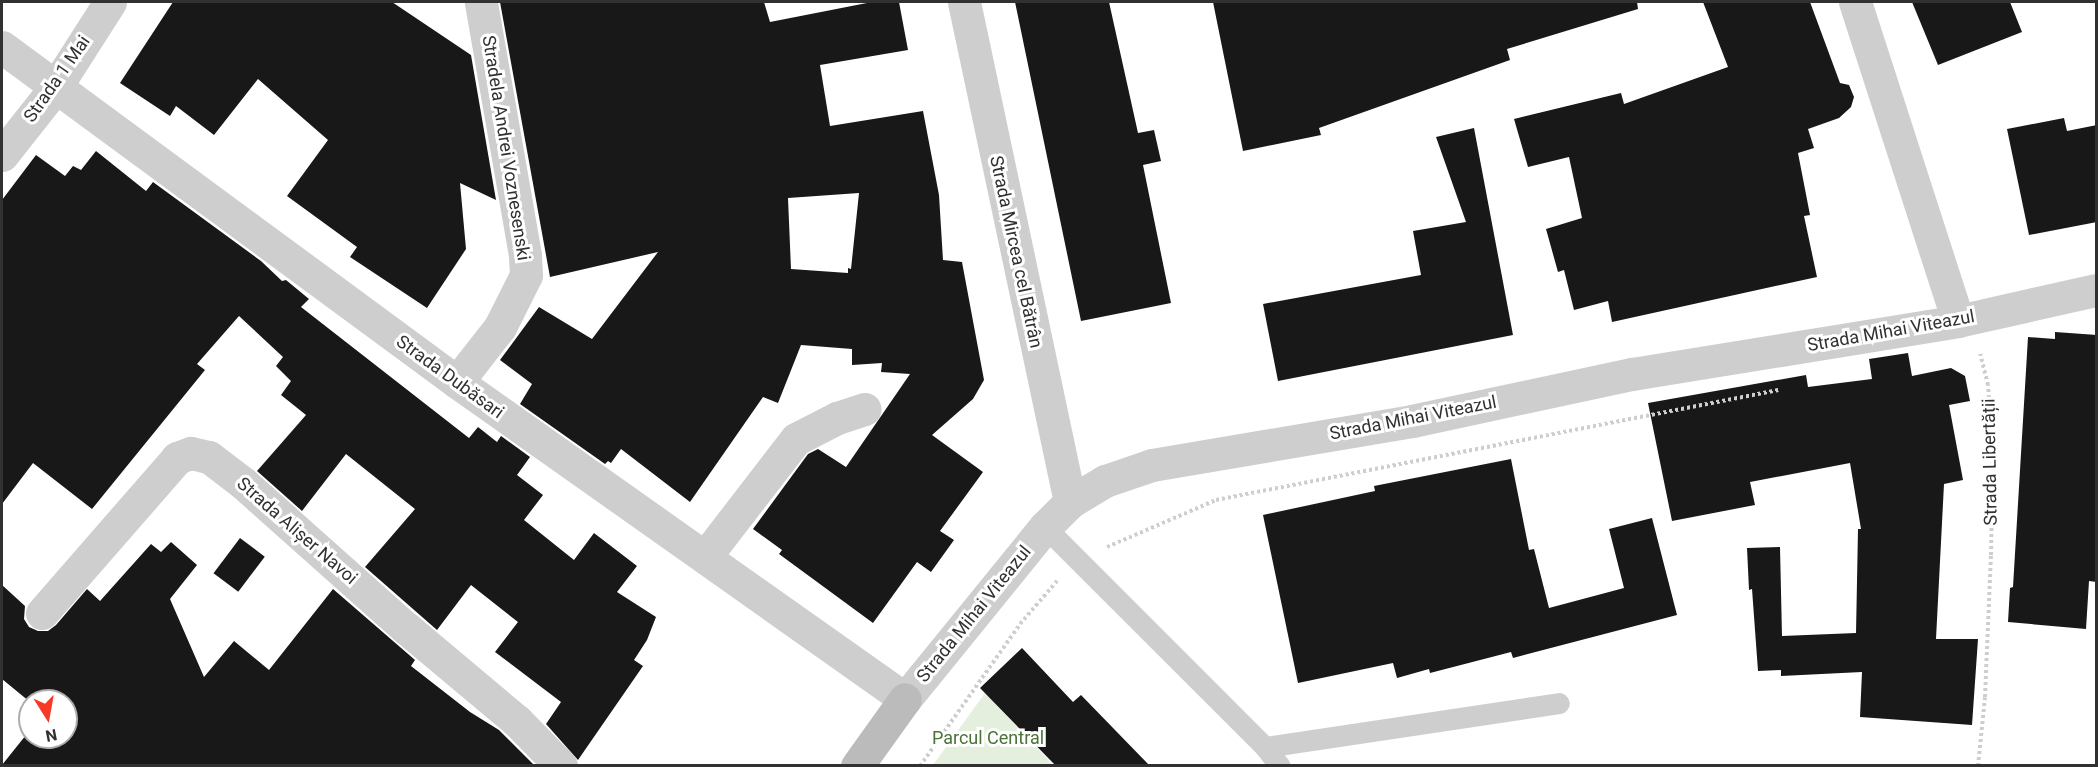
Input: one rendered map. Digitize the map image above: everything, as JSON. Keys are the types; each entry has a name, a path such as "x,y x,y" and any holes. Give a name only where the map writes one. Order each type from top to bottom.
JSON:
{"street":[{"name":"Strada 1 Mai","path":"2,155 55,88 110,2"},
{"name":"Stradela Andrei Voznesenski","path":"458,382 500,327 526,275 525,255 481,2"},
{"name":"Strada Mircea cel Bătrân","path":"964,2 1070,502"},
{"path":"1855,2 1958,321"},
{"name":"Strada Dubăsari","path":"2,47 458,382 905,699"},
{"name":"Strada Mihai Viteazul","path":"857,765 905,699 1045,527 1070,502 1105,480 1152,465 1412,421 1632,374 1958,321 2097,290"},
{"path":"705,557 796,439 827,423 865,409"},
{"name":"Strada Alișer Navoi","path":"42,613 177,458 192,453 208,458 243,483 406,628 518,721 561,765"}],"lane":[{"path":"1045,527 1265,747 1280,765"},
{"path":"1265,747 1559,703"}],"path":[{"name":"Strada Libertății","path":"1958,321 1980,351 1988,385 1993,446 1986,673 1978,765"},
{"path":"1097,551 1215,500 1780,390"},
{"path":"920,765 1020,624 1062,576"}],"green space":[{"name":"Parcul Central","path":"985,693 1053,765 933,765"}],"building":[{"path":"173,2 392,2 471,55 496,200 460,183 466,249 427,308 350,257 357,247 287,196 328,140 258,79 214,135 176,106 170,116 120,83"},
{"path":"500,2 764,2 770,22 872,2 899,2 908,50 820,65 830,126 923,111 939,195 943,260 962,262 984,380 973,399 932,435 983,472 940,531 954,540 931,572 917,562 873,623 779,554 782,550 753,529 808,454 818,449 846,467 910,374 881,372 882,363 852,365 852,349 801,345 778,403 763,397 690,502 621,449 611,463 608,461 605,464 520,404 532,384 500,360 539,307 592,339 658,252 550,277","holes":["859,193 851,269 848,268 848,273 791,269 788,198"]},
{"path":"1015,2 1109,2 1138,133 1154,130 1161,161 1143,165 1171,303 1081,321"},
{"path":"1213,2 1637,2 1638,9 1507,49 1510,60 1319,128 1321,135 1243,151"},
{"path":"1703,2 1810,2 1840,83 1849,85 1854,97 1851,107 1839,118 1808,129 1814,148 1798,153 1810,215 1804,216 1817,277 1612,322 1608,301 1574,310 1564,270 1558,272 1546,229 1582,218 1569,157 1528,167 1514,119 1621,93 1624,104 1728,67"},
{"path":"1912,2 2010,2 2022,32 1938,65"},
{"path":"2064,118 2067,131 2097,125 2097,222 2029,235 2007,129"},
{"path":"1474,128 1513,335 1278,381 1263,304 1421,275 1413,231 1466,222 1436,137"},
{"path":"96,151 146,191 153,182 261,261 282,281 286,280 309,299 301,307 469,438 478,427 497,442 501,436 530,457 517,475 543,495 524,520 574,560 594,533 637,566 617,592 656,617 647,640 634,660 643,666 578,760 546,724 561,702 495,652 518,622 471,585 437,630 365,567 415,509 346,454 302,511 257,471 306,415 281,395 291,381 276,366 283,357 239,316 197,364 205,370 92,509 33,463 2,504 2,200 36,155 65,176 73,166 81,170"},
{"path":"2055,332 2097,335 2097,582 2089,581 2086,629 2008,622 2010,588 2013,587 2028,337 2055,339"},
{"path":"1908,353 1912,376 1951,368 1965,376 1970,401 1949,405 1963,480 1944,484 1936,639 1978,639 1972,725 1860,717 1862,672 1781,676 1781,670 1758,671 1747,548 1780,547 1782,636 1856,633 1858,529 1861,529 1850,463 1750,482 1755,505 1672,521 1648,403 1806,375 1808,387 1872,379 1869,359"},
{"path":"1511,459 1529,550 1534,549 1549,608 1624,588 1609,529 1652,518 1677,615 1513,658 1511,652 1430,673 1429,669 1397,678 1393,663 1298,683 1263,515 1375,491 1374,486"},
{"path":"240,538 265,557 238,592 214,573"},
{"path":"171,542 197,565 170,599 204,677 234,641 269,670 333,589 415,660 411,666 470,712 499,730 534,765 2,765 18,745 18,749 78,749 78,689 18,689 18,692 2,679 2,585 25,606 24,619 29,627 38,631 48,631 87,589 100,601 151,544 161,552"},
{"path":"1022,648 1073,702 1081,695 1149,765 1055,765 980,688"}]}
